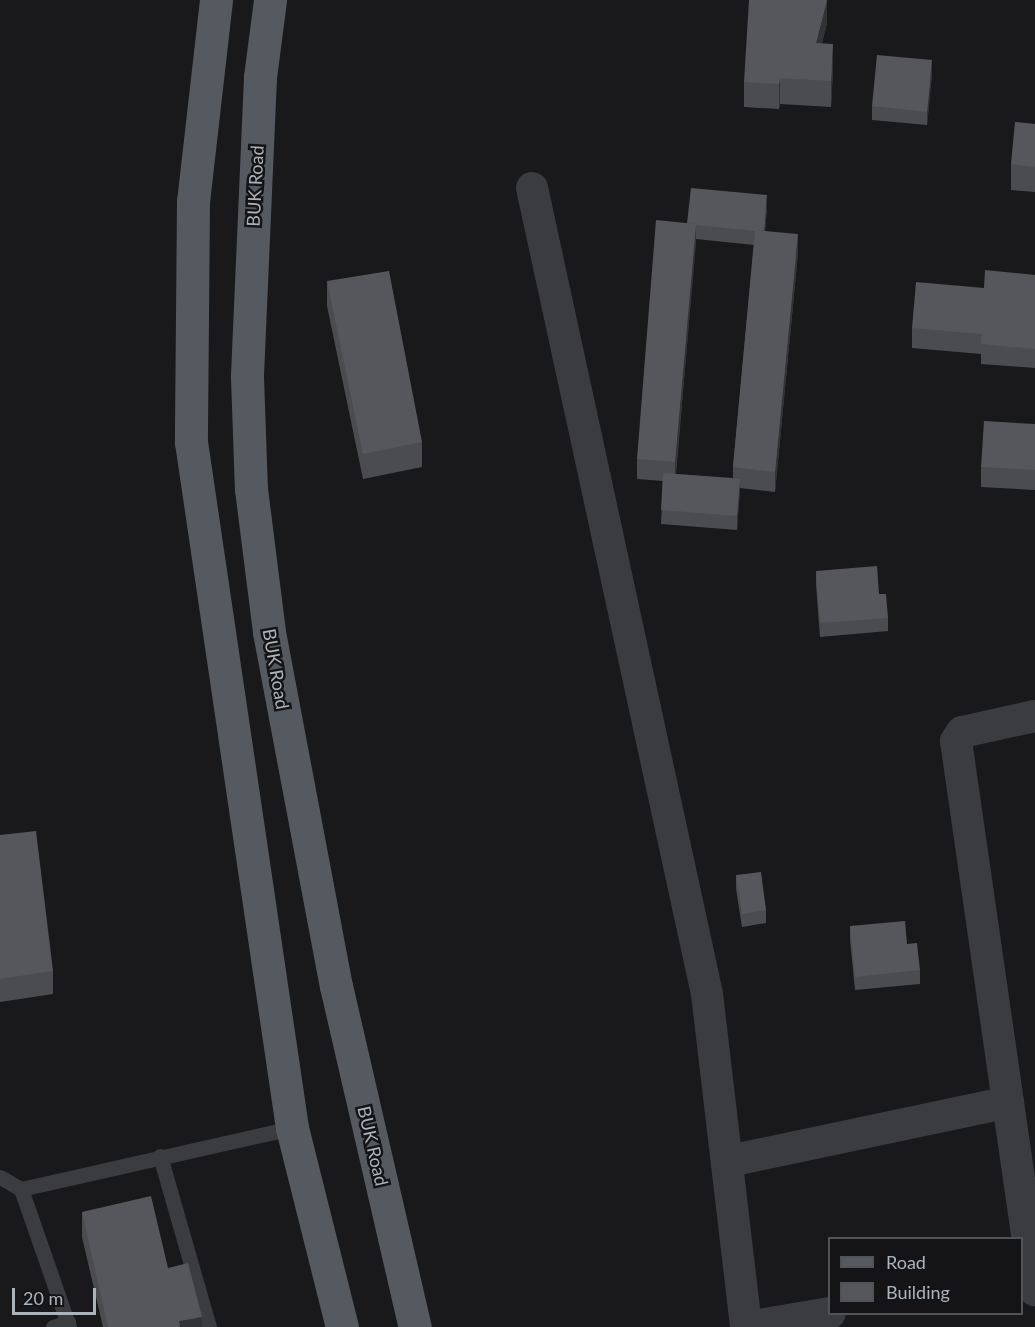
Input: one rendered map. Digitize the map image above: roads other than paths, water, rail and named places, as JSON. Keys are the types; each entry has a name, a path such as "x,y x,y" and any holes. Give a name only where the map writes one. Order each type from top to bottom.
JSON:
{"main road":[{"path":"216,0 193,201 191,442 292,1128 342,1327"},
{"name":"BUK Road","path":"270,0 260,77 247,366 251,489 268,632 336,986 415,1327"}],"street":[{"path":"532,188 707,994 729,1161 747,1327 828,1313"},
{"path":"1030,1283 1008,1102 956,741 962,732 1035,716"},
{"path":"729,1161 1008,1102"}],"lane":[{"path":"21,1189 292,1128"},
{"path":"160,1156 209,1327"},
{"path":"0,1176 21,1189 63,1325"}]}
